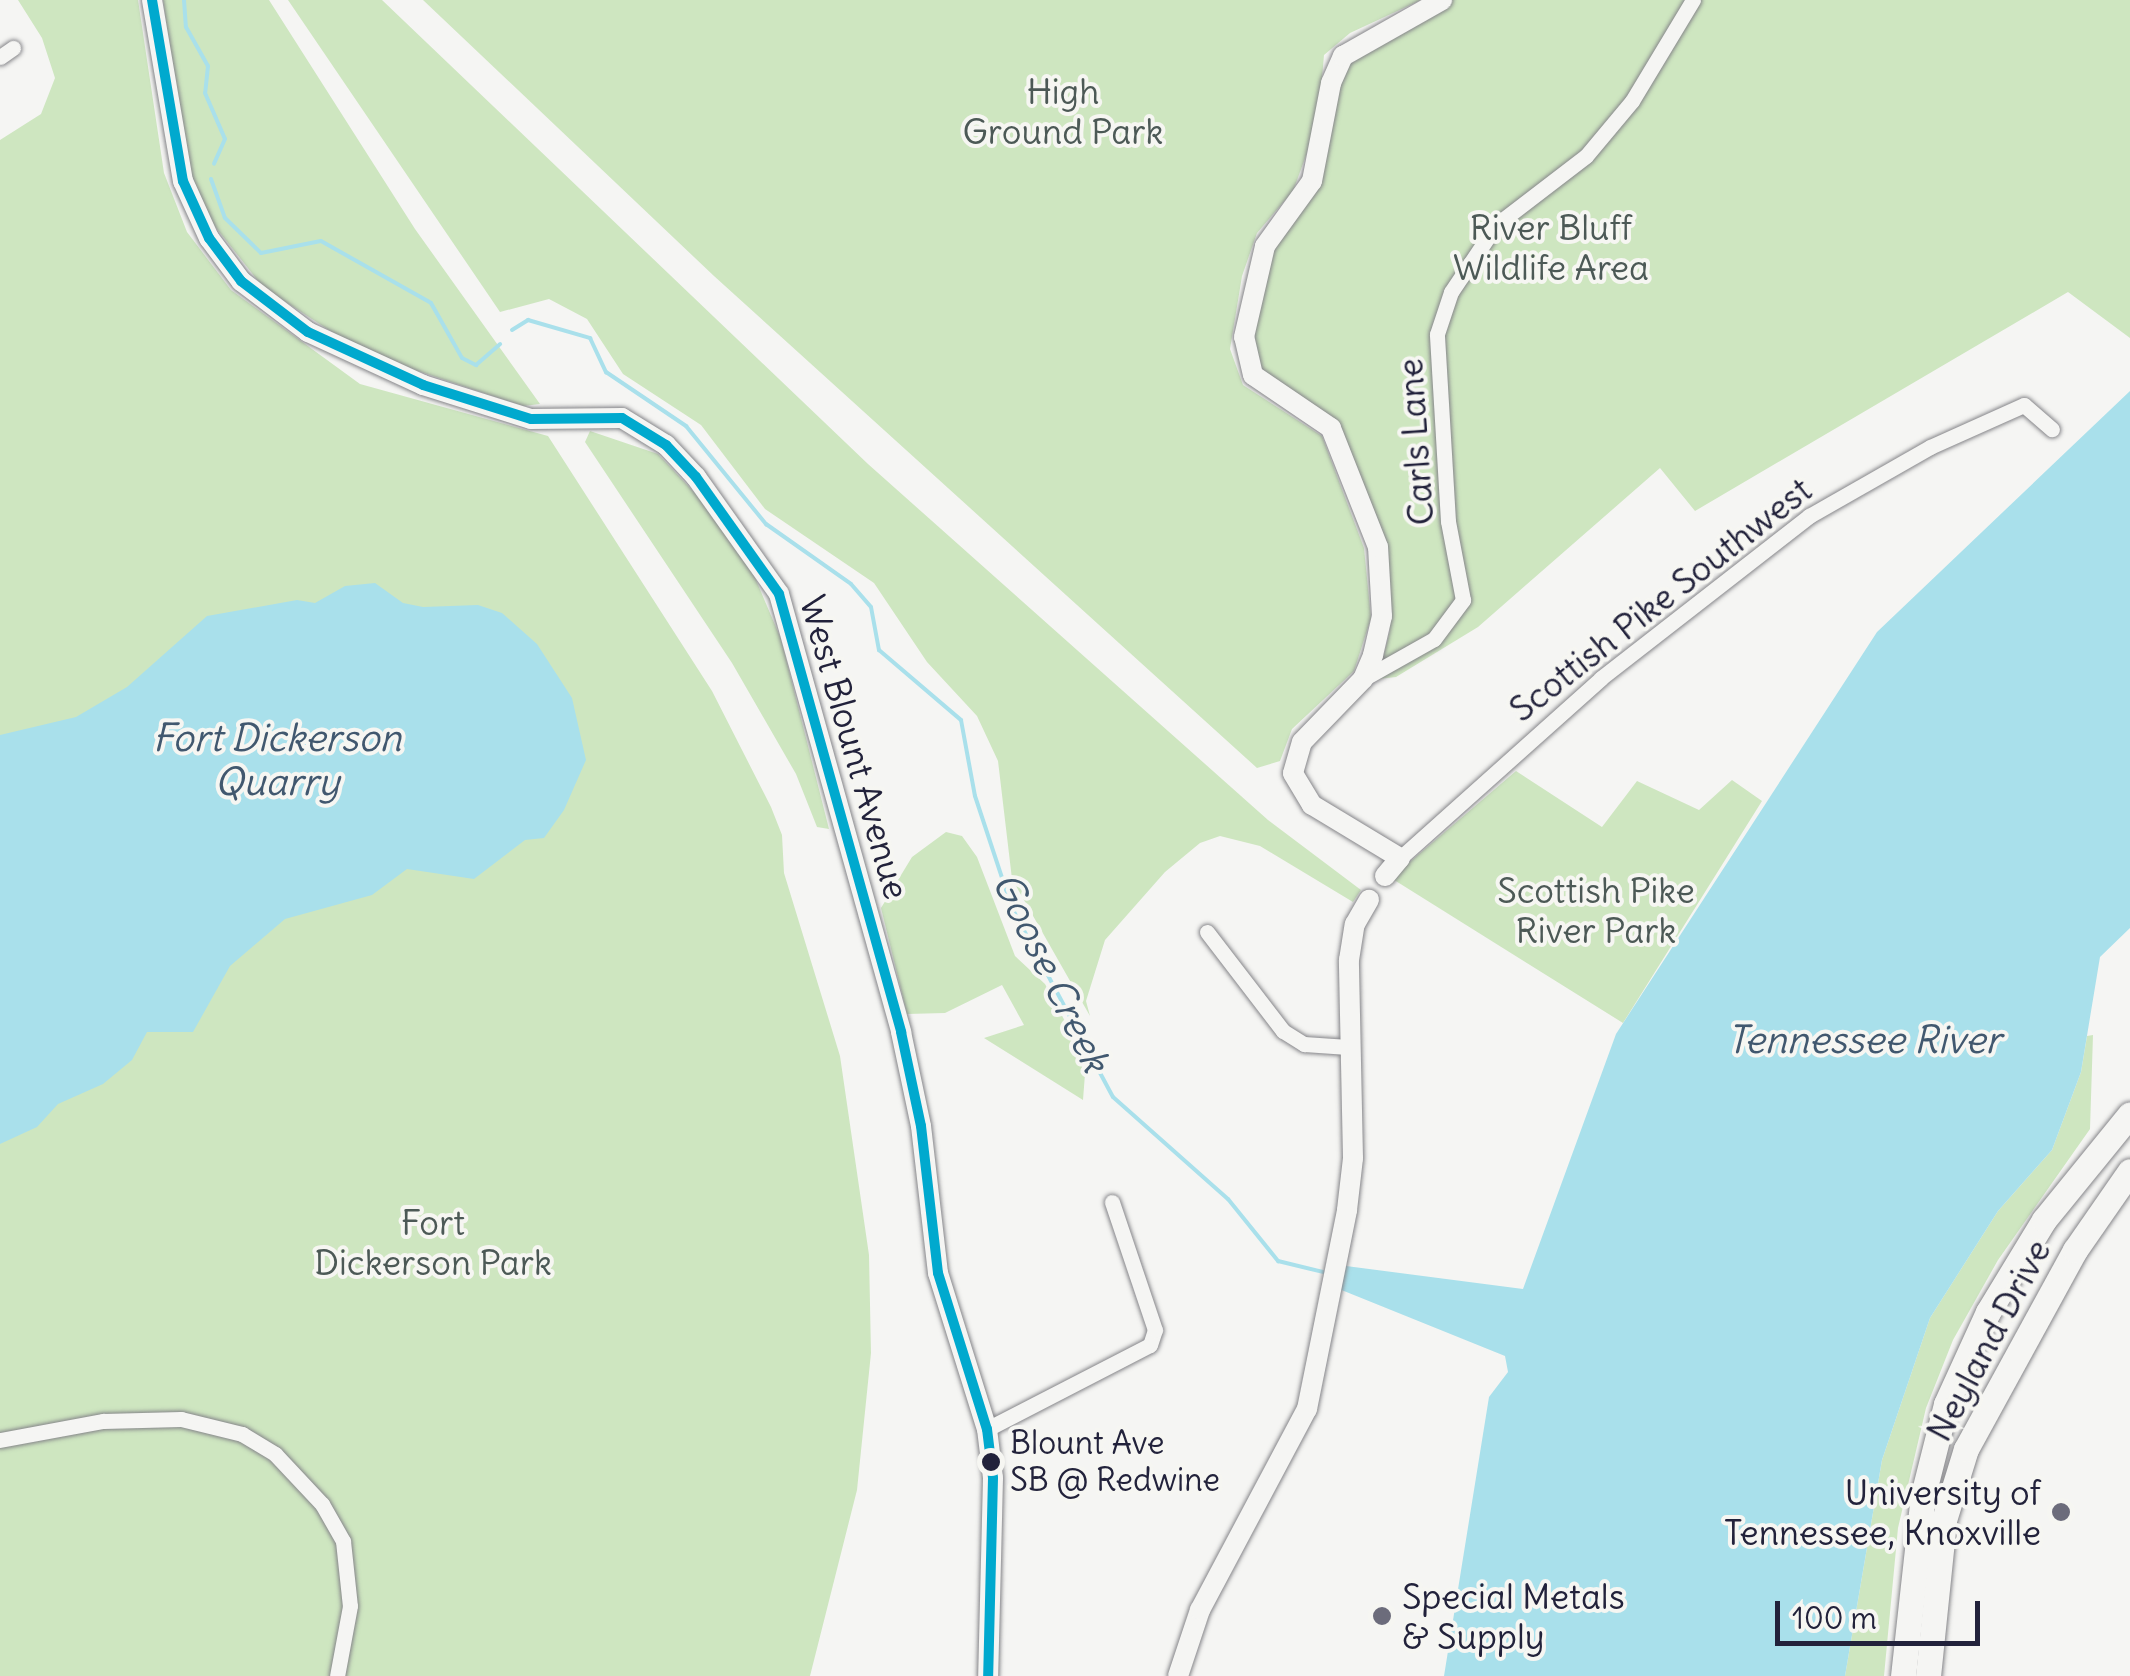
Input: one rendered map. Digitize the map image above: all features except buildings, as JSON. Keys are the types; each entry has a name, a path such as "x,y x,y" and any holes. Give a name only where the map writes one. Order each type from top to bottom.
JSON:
{"main road":[{"name":"Neyland Drive","path":"1904,1676 1922,1495 1946,1404 1988,1312 2044,1220 2130,1114"},
{"name":"Neyland Drive","path":"1928,1676 1944,1520 1966,1449 2075,1250 2130,1170"}],"street":[{"name":"West Blount Avenue","path":"152,0 183,181 209,238 241,281 308,332 423,385 531,419 622,418 666,446 759,557 791,630 901,1032 921,1126 938,1273 987,1429 993,1478 988,1676"},
{"path":"1400,858 1322,813 1295,783 1293,758 1302,742 1364,679 1382,616 1378,548 1330,428 1253,376 1244,338 1264,246 1312,181 1331,83 1343,56 1442,0"},
{"name":"Carls Lane","path":"1364,679 1434,639 1463,600 1448,521 1437,334 1450,292 1496,225 1586,156 1632,100 1693,0"},
{"name":"Scottish Pike Southwest","path":"1386,876 1400,858 1601,678 1810,516 1930,447 2024,404 2052,429"},
{"path":"1178,1676 1200,1610 1307,1409 1347,1210 1353,1158 1348,1046 1350,942 1369,900"},
{"path":"1207,932 1283,1030 1304,1044 1348,1046"},
{"path":"987,1429 1150,1345 1155,1330 1112,1202"},
{"path":"0,1440 103,1420 180,1419 212,1423 275,1454 322,1504 343,1541 350,1606 337,1676"}],"green space":[{"name":"Fort Dickerson Park","path":"18,0 138,0 164,173 187,232 231,290 360,384 548,436 712,691 771,807 782,835 784,873 840,1056 869,1255 871,1353 857,1490 810,1676 0,1676 0,140 41,114 55,78 42,38"},
{"path":"163,0 269,0 415,229 540,404 523,406 415,370 338,336 263,287 213,224 186,163"},
{"path":"288,0 382,0 868,464 1268,820 1361,890 1353,902 1260,846 1220,836 1200,843 1165,872 1105,940 1086,1001 1090,1016 1012,879 998,761 977,716 927,662 874,583 765,509 701,425 623,374 587,319 549,299 500,312"},
{"name":"High Ground Park","path":"423,0 1421,0 1350,33 1324,55 1318,123 1293,191 1257,233 1242,276 1230,349 1243,385 1322,436 1364,548 1371,618 1354,671 1292,729 1280,761 1257,768 714,276"},
{"name":"River Bluff Wildlife Area","path":"1442,0 2130,0 2130,338 2068,292 1695,511 1660,468 1478,627 1396,677 1378,679 1390,630 1382,616 1378,567 1331,429 1285,396 1246,351 1265,246 1294,210 1343,56"},
{"path":"590,431 658,454 707,506 753,573 781,639 829,829 817,827 796,774 732,663 585,442"},
{"name":"Scottish Pike River Park","path":"1516,771 1602,827 1637,781 1699,810 1732,780 1762,801 1623,1023 1391,878"},
{"path":"946,832 962,836 977,857 1015,956 1045,984 1067,1025 1085,1074 1083,1100 984,1038 1024,1025 1002,985 945,1013 907,1014 881,908 912,857"},
{"path":"2093,1035 2090,1129 1998,1260 1953,1340 1926,1408 1898,1528 1884,1676 1845,1676 1882,1460 1930,1318 1998,1211 2052,1150 2081,1072 2087,1036"}],"water":[{"name":"Tennessee River","path":"2130,391 2130,928 2100,957 2081,1072 2052,1150 1998,1211 1930,1318 1882,1460 1845,1676 1444,1676 1489,1397 1508,1372 1505,1356 1339,1289 1346,1266 1523,1289 1616,1034 1877,632"},
{"name":"Fort Dickerson Quarry","path":"375,583 403,603 423,607 478,605 502,613 537,644 572,698 586,760 564,810 544,838 525,840 474,879 407,869 372,895 285,919 230,966 193,1032 147,1032 132,1060 103,1084 58,1104 37,1127 0,1144 0,735 76,717 127,687 207,616 297,600 315,603 345,586"}],"waterway":[{"path":"184,0 186,27 208,66 205,93 225,139 214,164"},
{"path":"211,179 225,218 261,253 321,241 431,303 462,358 476,365 500,344"},
{"name":"Goose Creek","path":"512,330 528,320 590,338 606,372 686,426 766,524 851,584 871,607 879,650 961,720 975,796 1012,908 1113,1097 1228,1199 1278,1261 1323,1272"}],"transit line":[{"path":"152,0 183,181 209,238 241,281 308,332 423,385 531,419 622,418 666,445 696,477 779,594 901,1032 921,1126 938,1273 987,1429 993,1478 988,1676"}],"place":[{"name":"Blount Ave SB @ Redwine","path":"991,1462"},
{"name":"University of Tennessee, Knoxville","path":"2061,1512"},
{"name":"Special Metals & Supply","path":"1382,1616"}]}
